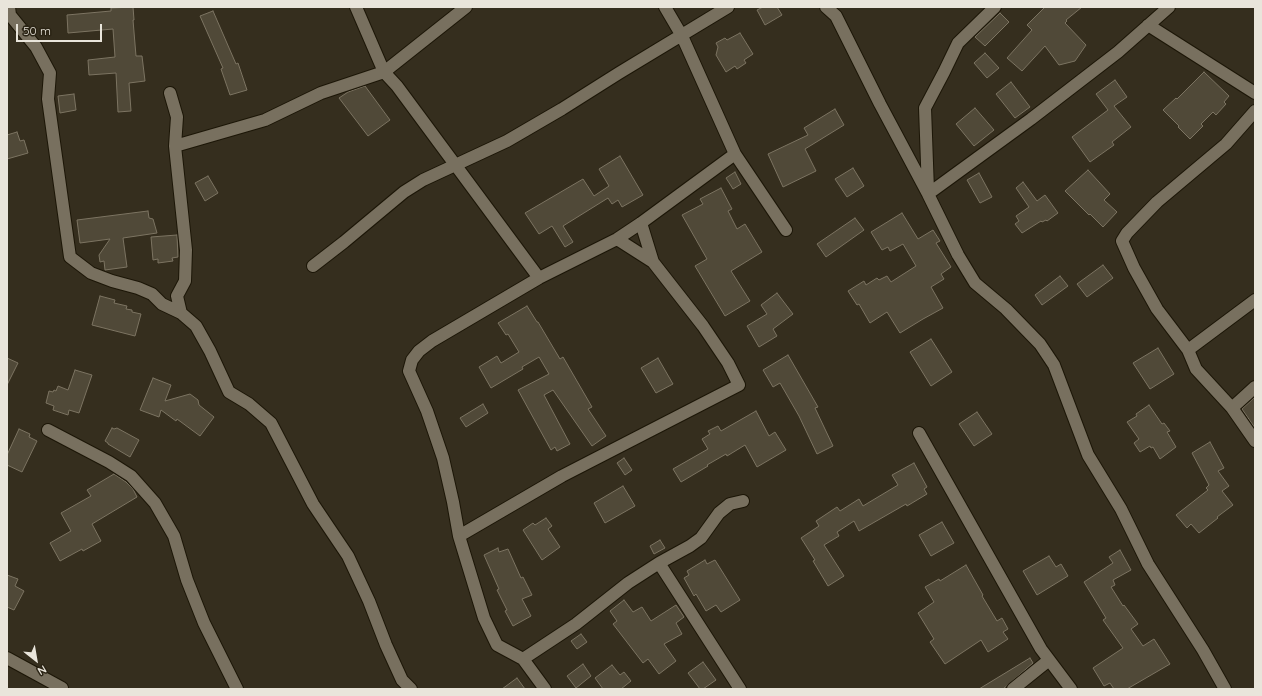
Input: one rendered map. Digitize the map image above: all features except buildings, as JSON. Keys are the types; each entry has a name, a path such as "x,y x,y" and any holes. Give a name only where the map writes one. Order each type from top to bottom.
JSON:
{"street":[{"path":"9,7 10,15 36,47 50,73 48,99 70,257 91,273 152,294 162,304 181,313 196,326 210,351 229,392 249,404 271,423 313,504 348,556 369,600 386,645 402,680 411,689"},
{"path":"356,7 384,72 397,86 456,164 539,278"},
{"path":"175,146 265,120 321,93 384,72 466,7"},
{"path":"665,7 682,36 735,154 786,230"},
{"path":"313,266 404,192 423,180 513,138 728,7"},
{"path":"826,7 836,16 958,255 975,283 1006,309 1040,344 1054,365 1088,455 1121,509 1148,564 1203,650 1225,689"},
{"path":"928,194 925,108 958,43 995,7"},
{"path":"928,194 1118,52 1169,7"},
{"path":"1148,25 1255,93"},
{"path":"170,93 178,118 175,146 186,250 185,281 177,296 181,313"},
{"path":"1255,111 1226,144 1157,202 1127,233 1122,241 1134,268 1157,309 1188,350 1196,369 1232,408 1255,441"},
{"path":"544,689 523,659 497,644 484,618 459,536 443,458 427,411 409,371 412,360 419,351 432,341 539,278 617,239 735,154"},
{"path":"641,223 653,262"},
{"path":"459,536 562,476 739,385 728,364 703,326 653,262 617,239"},
{"path":"1188,350 1255,300"},
{"path":"1232,408 1255,387"},
{"path":"48,430 109,462 131,476 155,503 174,536 187,580 204,623 237,689"},
{"path":"919,433 1041,649 1071,689"},
{"path":"523,659 576,624 628,583 696,542 701,538 719,513 730,504 743,500"},
{"path":"659,563 740,689"},
{"path":"7,658 62,688"},
{"path":"1013,689 1049,660"}]}
